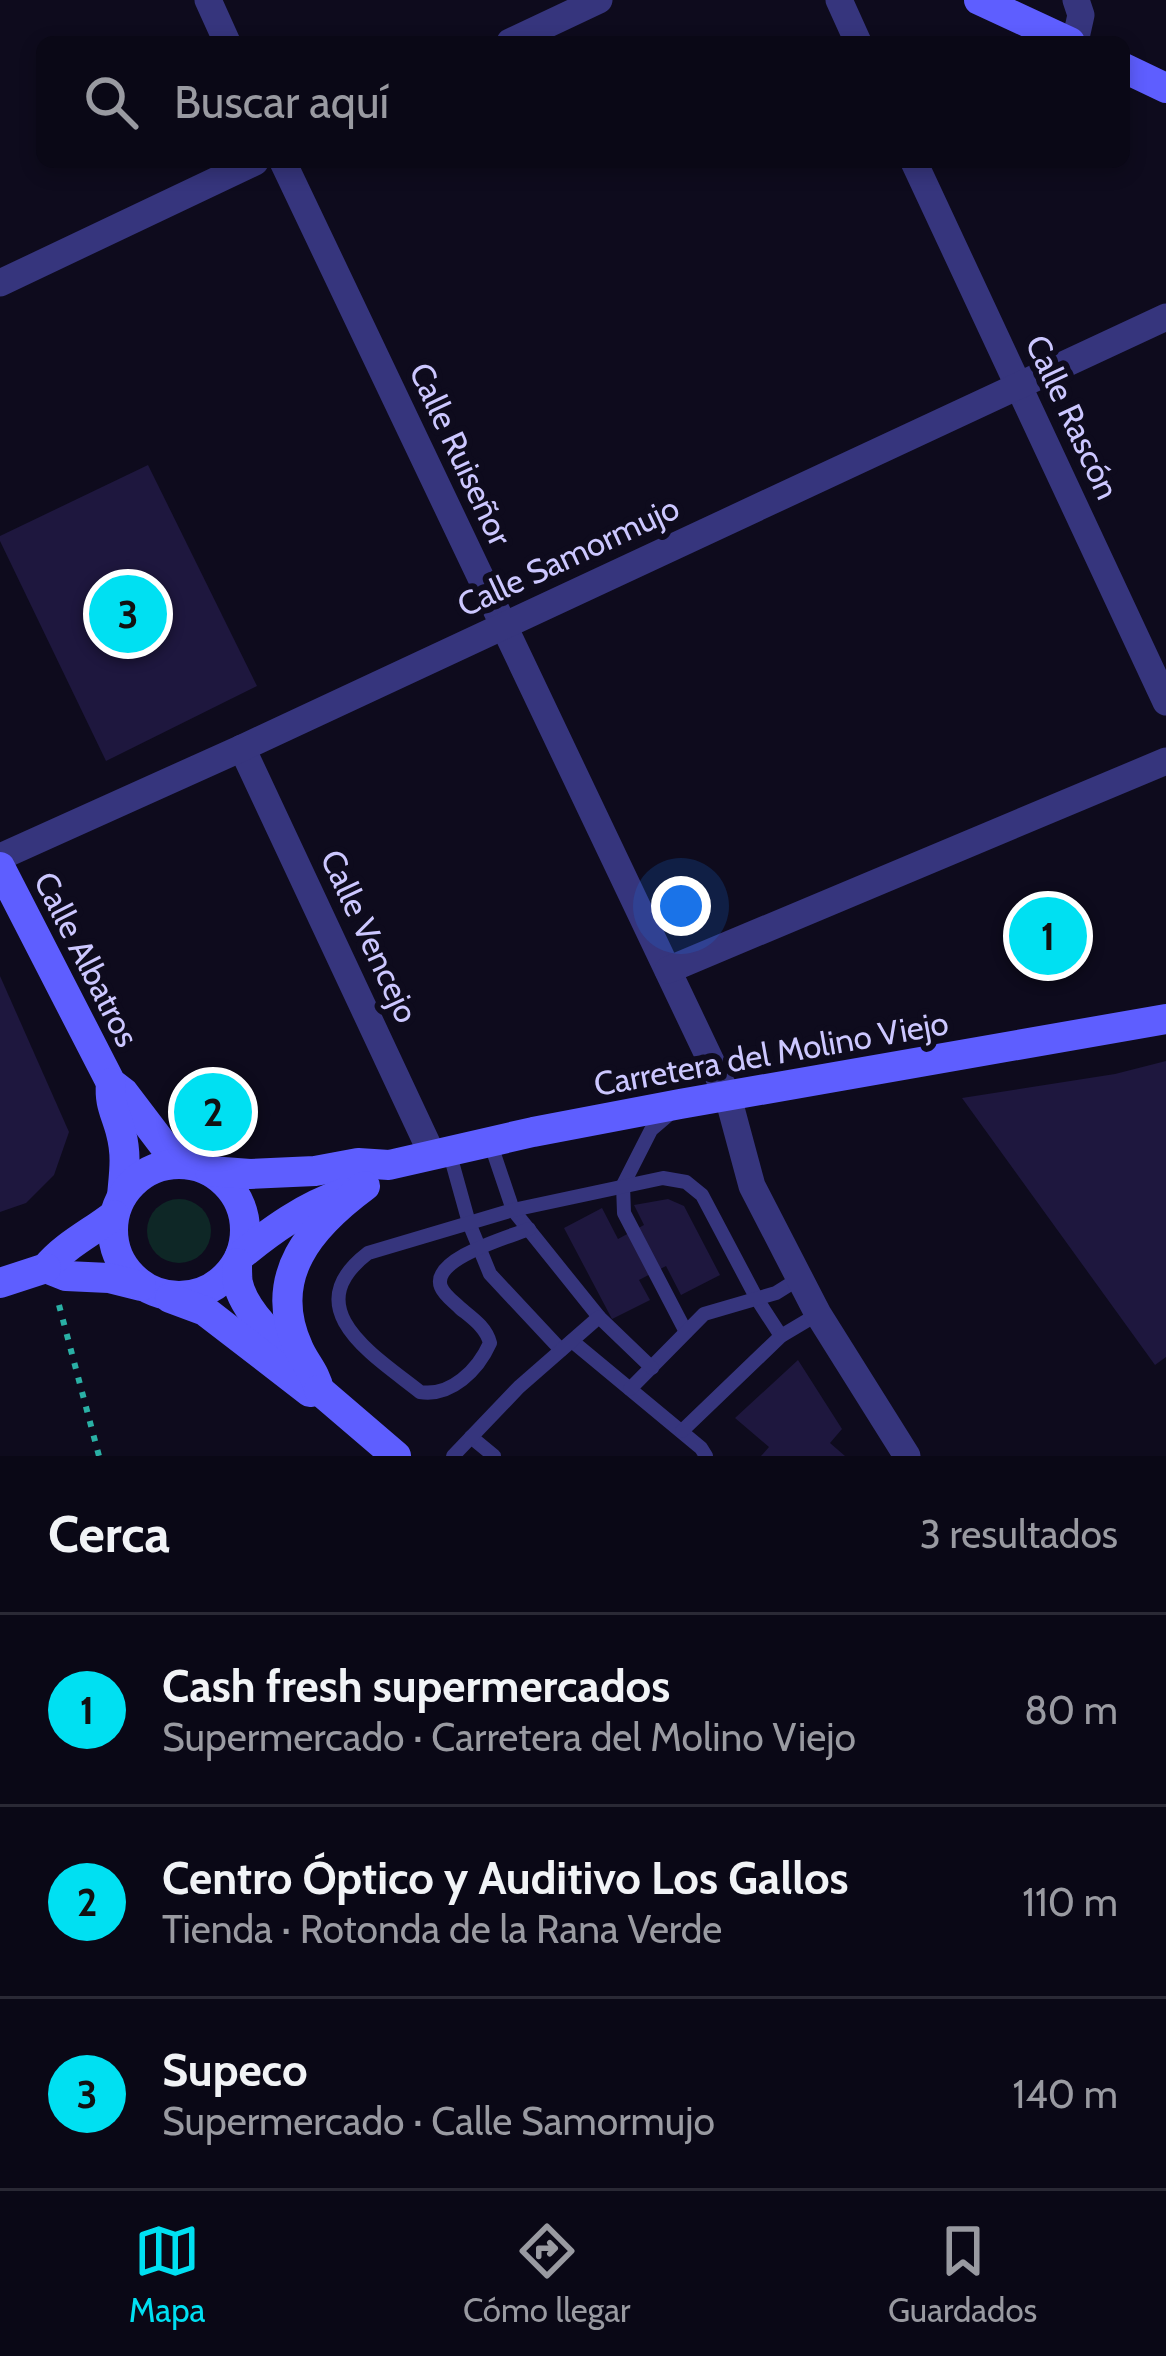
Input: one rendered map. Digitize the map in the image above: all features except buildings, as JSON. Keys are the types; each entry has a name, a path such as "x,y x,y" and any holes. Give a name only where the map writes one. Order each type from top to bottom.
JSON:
{"street":[{"path":"208,0 224,36"},
{"path":"523,36 599,0"},
{"path":"838,0 855,36"},
{"path":"979,0 1059,36"},
{"path":"1074,36 1081,15 1076,0"},
{"path":"1130,71 1166,88"},
{"path":"0,283 242,168"},
{"name":"Calle Ruiseñor","path":"287,168 728,1097 752,1186 818,1314 907,1456"},
{"name":"Calle Rascón","path":"917,168 1166,702"},
{"name":"Calle Samormujo","path":"0,857 1166,316"},
{"name":"Calle Vencejo","path":"242,748 440,1152"},
{"path":"668,970 1166,761"},
{"name":"Calle Albatros","path":"0,867 111,1083"},
{"name":"Carretera del Molino Viejo","path":"198,1168 250,1174 315,1171 358,1163 389,1165 680,1104 1166,1019"},
{"path":"111,1083 165,1147 226,1183 244,1217 237,1282 245,1300 269,1334 396,1456"},
{"path":"111,1083 109,1101 126,1160 112,1235 127,1272 151,1290 206,1310 310,1392 318,1384"},
{"path":"0,1283 46,1268 62,1249 93,1231 134,1181 149,1170 167,1165 198,1168"},
{"path":"318,1384 297,1346 288,1312 294,1263 305,1241 332,1210 389,1165"},
{"path":"46,1268 66,1276 109,1278 183,1297 205,1292 224,1280 239,1259 274,1228 314,1204 365,1186"}],"lane":[{"path":"680,1104 651,1130 622,1185 624,1213 686,1332"},
{"path":"490,1142 513,1210 599,1317 652,1368"},
{"path":"440,1152 490,1274 567,1345 630,1389 706,1456"},
{"path":"529,1229 455,1258 440,1273 443,1292 490,1338 489,1347 446,1391 420,1392 353,1337 345,1325 338,1297 343,1279 368,1253 513,1210 663,1178 686,1181 702,1195 781,1336"},
{"path":"630,1389 704,1314 776,1293 800,1278"},
{"path":"682,1431 781,1336 818,1314"},
{"path":"453,1456 519,1387 599,1317"},
{"path":"471,1437 494,1456"}],"path":[{"path":"46,1268 99,1456"}],"green space":[{"path":"179,1199 202,1208 211,1231 202,1254 179,1263 156,1254 147,1231 156,1208"}],"place":[{"name":"Supeco","path":"128,614"},
{"name":"Cash fresh supermercados","path":"1048,936"},
{"name":"Centro Óptico y Auditivo Los Gallos","path":"213,1112"}]}
